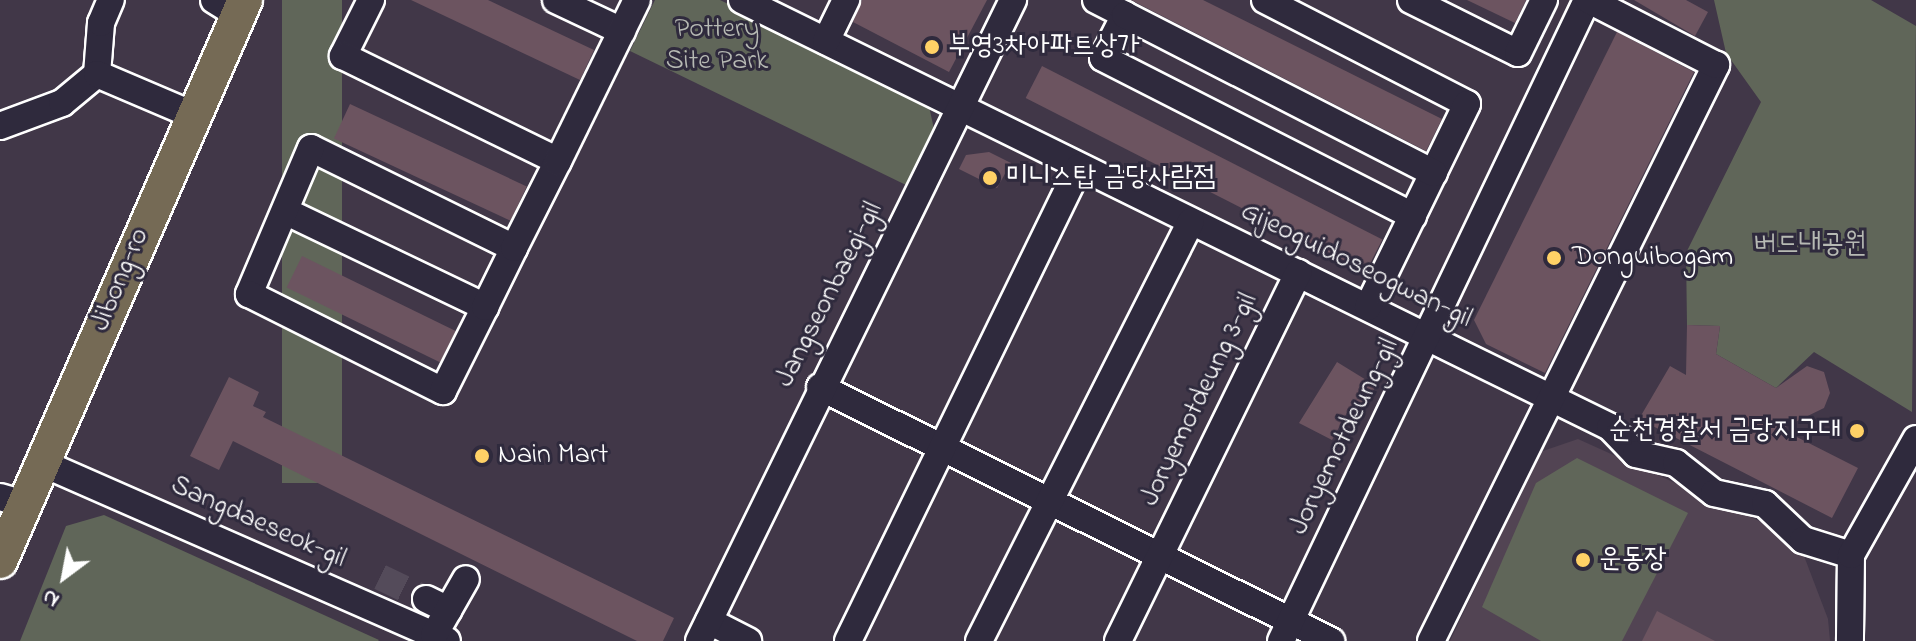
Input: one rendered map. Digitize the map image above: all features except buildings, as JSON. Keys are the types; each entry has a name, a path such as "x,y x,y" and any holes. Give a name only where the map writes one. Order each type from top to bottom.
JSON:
{"main road":[{"name":"Jibong-ro","path":"0,561 12,500 42,463 193,115 232,5"}],"street":[{"path":"0,126 62,103 97,74 99,33 111,0"},
{"path":"371,0 343,56 558,161"},
{"path":"556,0 622,31"},
{"path":"287,212 249,294 443,391 637,0"},
{"name":"Gijeoguidoseogwan-gil","path":"742,0 1610,427 1640,456 1676,463 1714,493 1765,504 1803,540 1851,555"},
{"path":"826,41 846,0"},
{"name":"Jangseonbaegi-gil","path":"748,641 704,631 820,387 1013,0"},
{"path":"1096,0 1434,173"},
{"path":"1265,0 1467,104 1368,307"},
{"path":"1411,0 1518,53 1544,0"},
{"path":"1431,641 1547,397 1716,65 1588,0"},
{"name":"Joryemotdeung-gil","path":"1286,630 1588,0"},
{"path":"1125,15 1103,58 1413,216"},
{"path":"97,74 193,115"},
{"path":"485,307 287,212 283,208 311,148 514,248"},
{"path":"848,641 1079,167"},
{"path":"979,641 1191,221"},
{"name":"Joryemotdeung 3-gil","path":"1118,641 1298,273"},
{"name":"Joryemotdeung 3-gil","path":"820,387 1160,555 1286,630 1331,641"},
{"path":"1850,641 1851,555 1916,439"},
{"name":"Sangdaeseok-gil","path":"42,463 441,638"},
{"path":"441,638 437,604 466,579"}],"shaded area":[{"path":"1578,439 1766,524 1804,556 1828,619 1830,641 1450,641 1540,452"}],"green space":[{"path":"282,0 342,0 342,483 282,483"},
{"name":"Pottery Site Park","path":"655,0 720,0 928,102 934,129 906,185 630,51"},
{"name":"버드내공원","path":"1714,0 1871,0 1916,26 1912,412 1814,352 1776,388 1716,354 1720,326 1687,325 1686,253 1761,102 1726,53"},
{"name":"운동장","path":"1577,458 1688,513 1622,641 1541,641 1482,607 1536,483"},
{"path":"104,515 379,640 20,641 66,526"}],"tunnel":[{"path":"380,577 426,599"}],"place":[{"name":"부영3차아파트상가","path":"932,47"},
{"name":"미니스탑 금당사람점","path":"990,178"},
{"name":"Donguibogam","path":"1554,258"},
{"name":"순천경찰서 금당지구대","path":"1857,431"},
{"name":"Nain Mart","path":"482,456"},
{"name":"운동장","path":"1583,560"}]}
